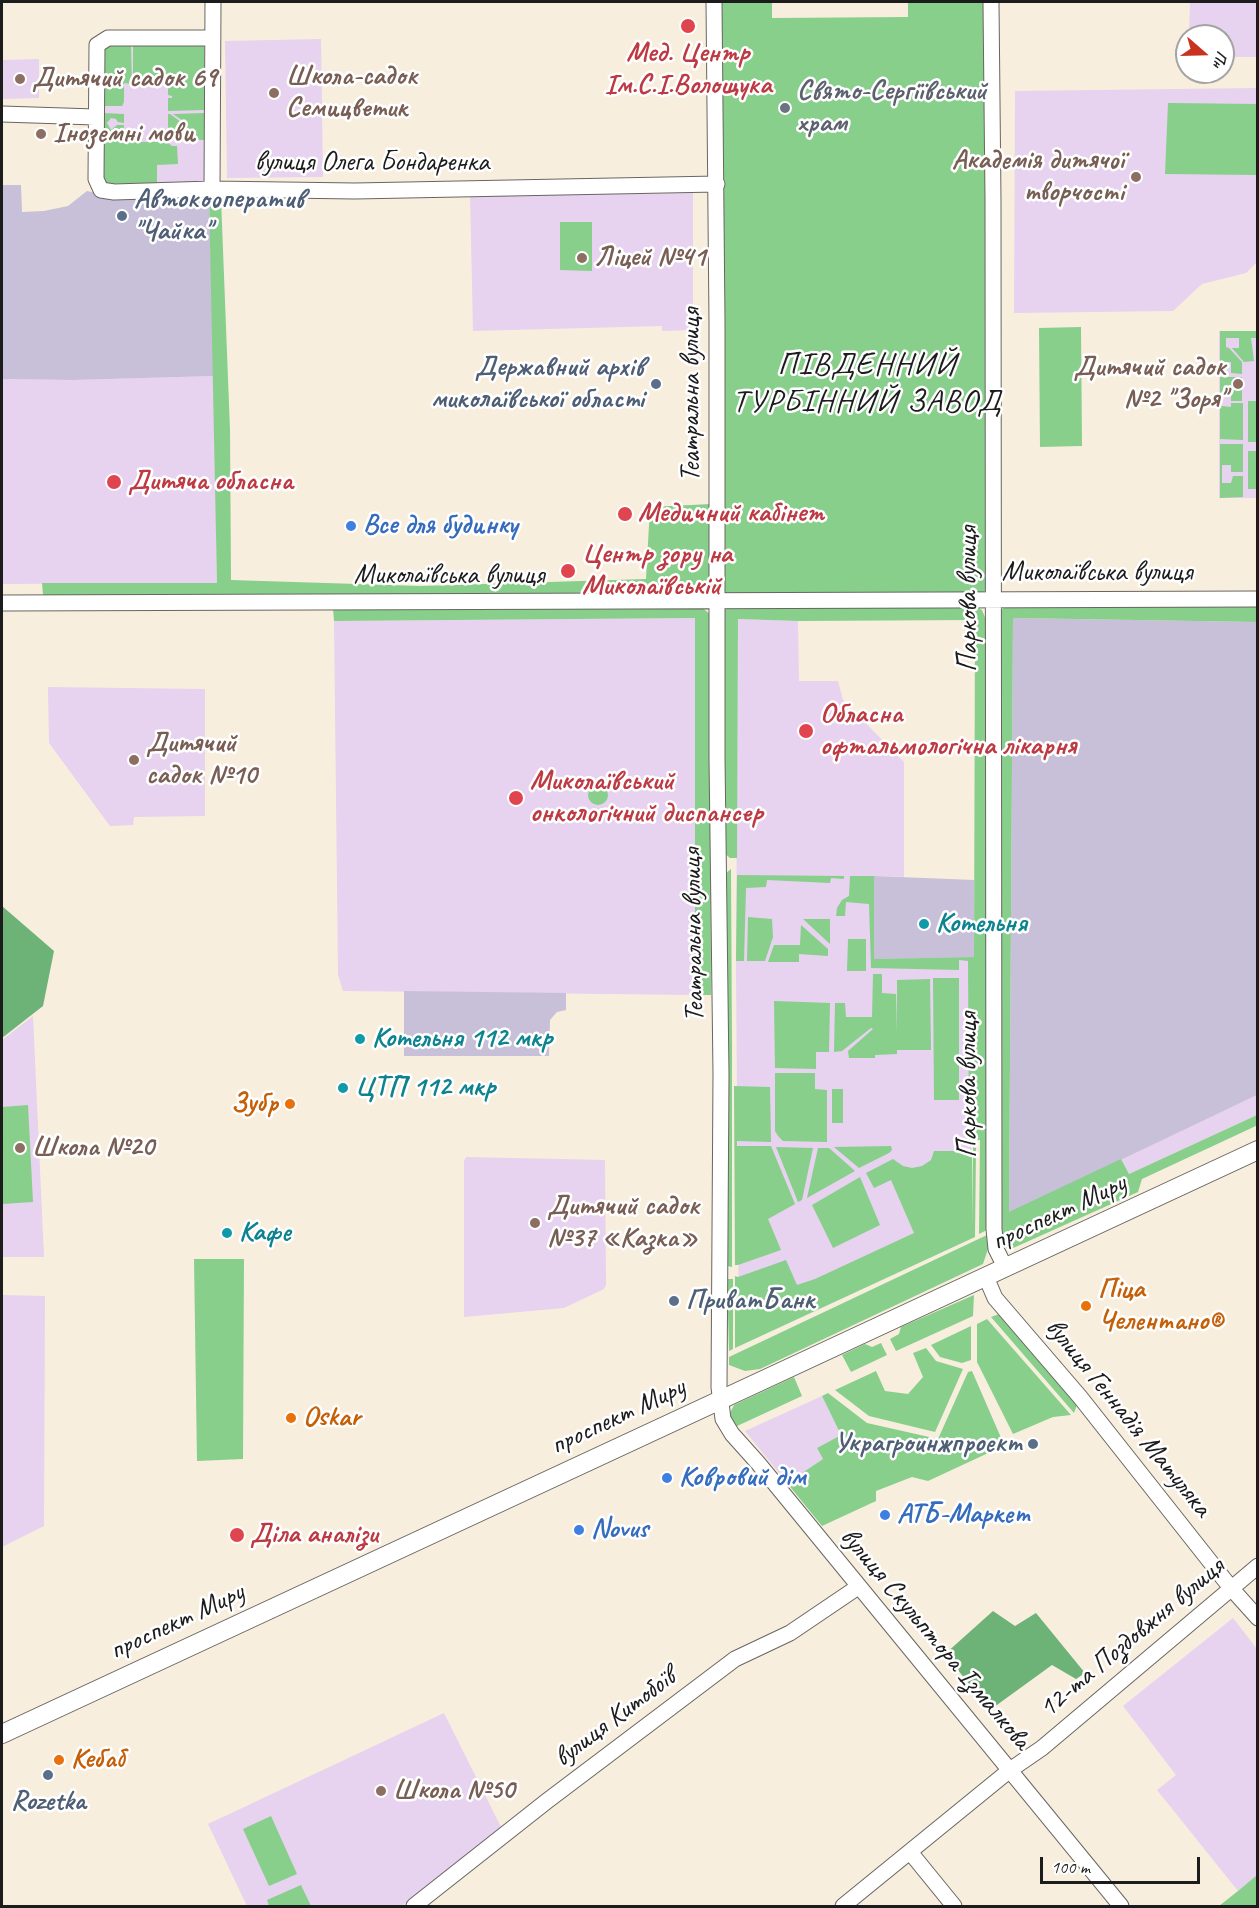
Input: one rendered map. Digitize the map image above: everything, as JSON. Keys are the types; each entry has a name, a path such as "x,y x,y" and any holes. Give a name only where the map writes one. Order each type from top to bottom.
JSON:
{"main road":[{"name":"проспект Миру","path":"2,1734 1257,1150"}],"street":[{"path":"212,189 213,2"},
{"name":"Театральна вулиця","path":"714,2 717,184 717,758 721,1053 720,1400"},
{"name":"Паркова вулиця","path":"991,2 994,1229 996,1249 1005,1267"},
{"name":"вулиця Олега Бондаренка","path":"213,38 108,38 97,45 96,179 101,190 114,192 212,189 355,191 717,184"},
{"path":"2,114 95,117"},
{"name":"Миколаївська вулиця","path":"2,603 1257,598"},
{"name":"вулиця Геннадія Матуляка","path":"986,1276 995,1298 1088,1406 1257,1618"},
{"name":"вулиця Скульптора Ізмалкова","path":"720,1400 723,1419 732,1434 1121,1906"},
{"name":"12-та Поздовжня вулиця","path":"843,1906 1010,1770 1042,1748 1257,1566"},
{"name":"вулиця Китобоїв","path":"414,1906 547,1801 735,1659 790,1633 858,1587"},
{"path":"910,1852 954,1906"}],"shaded area":[{"path":"1190,2 1257,2 1257,57 1235,57 1235,24 1189,24"},
{"name":"Школа-садок Семицветик","path":"321,39 323,177 227,178 225,41"},
{"path":"205,43 205,183 103,184 102,47 105,44"},
{"name":"Дитячий садок 69","path":"39,59 39,98 2,99 2,60"},
{"name":"Академія дитячої творчості","path":"1257,88 1257,262 1246,273 1202,284 1173,311 1014,313 1015,91"},
{"path":"2,185 21,185 22,212 44,211 68,206 87,191 111,196 209,194 214,376 73,380 2,379"},
{"name":"Ліцей №41","path":"693,193 693,330 662,331 662,326 473,331 470,195"},
{"name":"Дитячий садок №2 \"Зоря\"","path":"1219,331 1257,331 1257,498 1219,498"},
{"name":"Дитяча обласна","path":"214,376 217,583 2,584 2,379 73,380"},
{"name":"Миколаївський онкологічний диспансер","path":"695,618 695,995 343,991 338,975 334,621"},
{"path":"1013,618 1257,622 1257,1095 1009,1213"},
{"path":"738,619 798,621 799,681 838,681 843,700 904,762 904,877 874,876 974,957 971,1227 965,1235 739,1339 736,972"},
{"name":"Дитячий садок №10","path":"48,687 205,689 205,816 134,817 133,825 110,826 49,743"},
{"path":"874,876 974,880 974,957 874,959"},
{"path":"404,991 566,993 566,1010 557,1012 550,1020 549,1056 404,1056"},
{"name":"Школа №20","path":"33,1016 44,1257 2,1257 2,1040"},
{"path":"1257,1095 1257,1115 1129,1174 1121,1159"},
{"name":"Дитячий садок №37 «Казка»","path":"466,1157 605,1160 606,1285 604,1289 564,1308 464,1317 464,1161"},
{"path":"2,1295 45,1296 44,1526 2,1547"},
{"path":"822,1396 841,1435 817,1448 823,1459 787,1483 745,1431"},
{"path":"1233,1618 1257,1649 1257,1875 1238,1891 1157,1790 1176,1775 1123,1706"},
{"name":"Школа №50","path":"444,1713 501,1827 402,1906 247,1906 208,1824"}],"green space":[{"path":"721,2 772,2 772,18 908,17 908,2 985,2 987,590 983,592 727,594 725,592"},
{"path":"131,44 132,84 124,83 124,102 122,106 103,106 102,47"},
{"path":"133,44 204,44 204,110 168,111 168,98 172,96 168,95 168,88 176,83 168,86 167,84 150,84 150,77 148,84 133,84"},
{"path":"1168,103 1257,104 1257,175 1165,174"},
{"path":"103,113 124,114 124,123 111,118 107,123 111,130 117,125 124,125 123,142 125,144 126,142 167,142 172,146 177,146 178,164 157,165 157,183 103,184"},
{"path":"204,113 204,140 168,138 168,114 185,125 186,123 173,114"},
{"path":"209,194 221,198 230,430 231,580 420,586 646,579 650,507 711,504 711,581 708,589 700,593 45,597 42,583 217,583"},
{"path":"560,222 592,222 592,271 560,270"},
{"path":"1081,327 1082,446 1040,447 1039,328"},
{"path":"1220,331 1257,331 1257,338 1251,338 1254,361 1244,362 1232,348 1239,348 1239,338 1226,338 1226,347 1242,362 1242,374 1231,373 1231,362 1220,363"},
{"path":"1220,377 1242,377 1242,401 1231,401 1231,393 1222,392 1222,406 1231,407 1231,403 1243,403 1243,440 1220,439"},
{"path":"1248,401 1257,401 1257,442 1248,442"},
{"path":"1220,444 1243,444 1243,472 1231,472 1231,465 1222,465 1222,483 1231,483 1233,476 1243,476 1243,497 1220,498"},
{"path":"1248,451 1257,451 1257,489 1248,489"},
{"path":"1005,606 1258,606 1257,622 1013,618 1009,1212 1121,1159 1129,1174 1257,1115 1258,1125 1142,1179 1138,1192 1011,1249 1002,1244 1000,1224 1000,612"},
{"path":"701,607 710,614 711,995 695,995 695,618 334,621 333,608"},
{"path":"977,607 982,610 987,622 987,1230 979,1234 980,1140 969,1140 968,961 959,960 959,970 871,968 869,904 846,902 845,916 836,916 837,908 842,900 849,896 850,876 874,876 874,959 974,957 975,620 738,619 737,858 730,858 724,853 724,610 727,608"},
{"path":"598,785 605,788 608,795 605,802 598,805 591,802 588,795 591,788"},
{"path":"731,869 732,1267 727,1266 726,873"},
{"path":"737,875 844,876 844,879 831,878 830,883 767,880 766,887 746,888 744,961 736,961"},
{"path":"2,906 54,951 43,1006 2,1038"},
{"path":"748,917 772,919 773,937 765,961 747,961"},
{"path":"803,919 830,919 830,944"},
{"path":"801,925 828,949 828,956 799,954 799,962 768,962 774,945 800,945"},
{"path":"848,939 866,939 866,971 847,971"},
{"path":"873,974 882,974 882,993 896,994 897,1033 897,980 930,979 931,1050 897,1050 897,1054 875,1055 875,1058 849,1058 848,1051 873,1029 871,1028 842,1051 834,1052 835,1003 845,1003 846,1017 872,1017"},
{"path":"933,978 959,978 959,1100 934,1100"},
{"path":"774,1001 830,1003 829,1052 816,1052 816,1069 775,1068"},
{"path":"775,1073 815,1073 815,1089 827,1090 827,1142 783,1141 778,1136 775,1131"},
{"path":"734,1086 770,1087 771,1142 737,1141 737,1146 771,1146 795,1204 768,1219 781,1250 738,1265 735,1265"},
{"path":"832,1089 843,1089 843,1123 832,1123"},
{"path":"28,1105 33,1202 2,1204 2,1107"},
{"path":"891,1146 892,1150 889,1153 859,1168 834,1147"},
{"path":"776,1147 813,1148 802,1200 798,1202"},
{"path":"973,1147 976,1148 975,1237 735,1348 735,1276 738,1277 786,1260 797,1285 815,1279 914,1233 891,1180 874,1188 866,1173 893,1159 903,1166 912,1168 922,1166 931,1160 934,1151 972,1151 972,1227"},
{"path":"818,1148 829,1148 855,1171 807,1198"},
{"path":"860,1177 880,1225 833,1248 812,1205"},
{"path":"987,1235 988,1249 983,1264 760,1369 745,1371 729,1365 729,1357"},
{"path":"194,1259 244,1259 243,1459 197,1461"},
{"path":"727,1279 733,1279 733,1349 729,1351"},
{"path":"974,1295 973,1316 896,1351 890,1339 899,1334 901,1327"},
{"path":"999,1314 1075,1401 1077,1405 1074,1413 991,1317"},
{"path":"987,1319 1071,1415 1053,1417 1013,1434 977,1362 977,1324"},
{"path":"971,1326 971,1360 962,1363 940,1357 931,1345"},
{"path":"881,1343 887,1355 851,1372 842,1355 865,1344 872,1347"},
{"path":"926,1348 936,1361 963,1369 935,1432 869,1416 835,1390 876,1371 885,1391 908,1394 923,1377 913,1353"},
{"path":"972,1371 1002,1440 999,1448 928,1481 912,1477 876,1491 876,1501 822,1526 787,1483 823,1459 817,1448 841,1435 822,1396 828,1393 867,1423 938,1439 968,1372"},
{"path":"794,1377 802,1396 735,1427 730,1413 734,1405"},
{"path":"993,1611 1015,1626 1036,1613 1085,1673 1076,1679 1052,1665 990,1710 945,1654"},
{"path":"271,1816 297,1874 269,1886 243,1829"},
{"path":"1257,1875 1257,1906 1219,1906 1238,1891"},
{"path":"301,1885 311,1906 269,1906 267,1900"}],"place":[{"name":"Мед. Центр Ім.С.І.Волощука","path":"688,26"},
{"name":"Дитячий садок 69","path":"20,79"},
{"name":"Школа-садок Семицветик","path":"274,93"},
{"name":"Свято-Сергіївський храм","path":"785,108"},
{"name":"Іноземні мови","path":"41,134"},
{"name":"Академія дитячої творчості","path":"1136,177"},
{"name":"Автокооператив \"Чайка\"","path":"122,216"},
{"name":"Ліцей №41","path":"582,258"},
{"name":"Державний архів миколаївської області","path":"656,384"},
{"name":"Дитячий садок №2 \"Зоря\"","path":"1238,384"},
{"name":"Дитяча обласна","path":"114,482"},
{"name":"Медичний кабінет","path":"625,514"},
{"name":"Все для будинку","path":"351,526"},
{"name":"Центр зору на Миколаївській","path":"568,571"},
{"name":"Обласна офтальмологічна лікарня","path":"806,731"},
{"name":"Дитячий садок №10","path":"134,760"},
{"name":"Миколаївський онкологічний диспансер","path":"516,798"},
{"name":"Котельня","path":"924,924"},
{"name":"Котельня 112 мкр","path":"360,1039"},
{"name":"ЦТП 112 мкр","path":"343,1088"},
{"name":"Зубр","path":"290,1104"},
{"name":"Школа №20","path":"20,1148"},
{"name":"Дитячий садок №37 «Казка»","path":"535,1223"},
{"name":"Кафе","path":"227,1233"},
{"name":"ПриватБанк","path":"674,1301"},
{"name":"Піца Челентано®","path":"1086,1306"},
{"name":"Oskar","path":"291,1418"},
{"name":"Украгроинжпроект","path":"1033,1444"},
{"name":"Ковровий дім","path":"667,1478"},
{"name":"АТБ-Маркет","path":"885,1515"},
{"name":"Novus","path":"579,1530"},
{"name":"Діла аналізи","path":"237,1535"},
{"name":"Кебаб","path":"59,1760"},
{"name":"Rozetka","path":"48,1775"},
{"name":"Школа №50","path":"381,1791"}],"district":[{"name":"ПІВДЕННИЙ ТУРБІННИЙ ЗАВОД","path":"867,384"}]}
